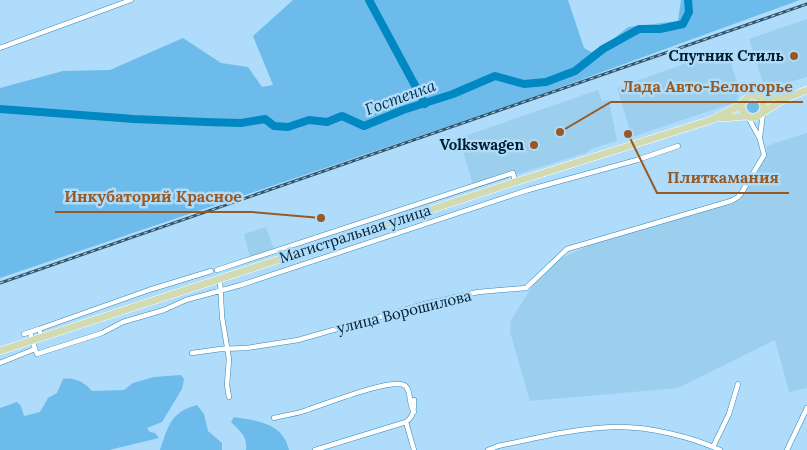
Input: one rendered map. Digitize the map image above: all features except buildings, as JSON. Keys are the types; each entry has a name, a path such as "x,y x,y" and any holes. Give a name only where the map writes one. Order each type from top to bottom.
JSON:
{"main road":[{"name":"Магистральная улица","path":"711,120 742,104 747,97 772,97 807,90"},
{"name":"Магистральная улица","path":"0,351 515,182 711,120 732,116 756,117 794,94"},
{"path":"758,97 763,102 763,112"},
{"path":"742,104 742,110 747,116"}],"street":[{"path":"0,48 131,0"},
{"name":"улица Ворошилова","path":"192,353 228,348 247,348 298,340 425,304 478,292 526,288 566,249 734,200 742,192 764,153 760,139 763,112"},
{"path":"747,116 760,139"},
{"path":"30,332 37,354 102,333 122,322 164,310 186,300 241,285 528,190 637,160 678,146"},
{"path":"217,270 513,173 515,182"},
{"path":"24,334 149,290 211,272"},
{"path":"220,279 222,317 229,359 227,385 229,397"},
{"path":"423,311 425,304"},
{"path":"39,329 42,337"},
{"path":"0,363 35,349"},
{"path":"274,418 305,411 367,390 394,384 404,385 408,389 411,408 414,412"},
{"path":"714,447 729,414 738,384"},
{"path":"316,450 406,422 414,412 414,400"},
{"path":"787,450 807,408"},
{"path":"406,422 414,450"},
{"path":"488,450 498,446 582,429 617,427 661,432 689,438 720,450"}],"shaded area":[{"path":"293,0 568,0 584,48 591,52 600,50 628,27 678,21 681,0 800,0 517,103 0,278 0,88 63,71 110,70 183,38 221,63 248,67 262,87 273,85 253,36"},
{"path":"807,19 807,77 765,89 749,39"},
{"path":"726,49 740,91 736,102 632,137 617,88"},
{"path":"598,90 602,101 609,100 617,141 474,188 459,138"},
{"path":"751,101 755,101 759,107 755,113 751,113 747,109 747,105"},
{"path":"807,133 807,388 789,392 775,340 678,388 530,401 510,332 511,320 545,266 596,242 616,235 739,201 767,152 766,146"},
{"path":"266,227 274,249 250,257 244,234"},
{"path":"181,375 184,379 182,389 162,422 147,428 159,438 109,450 0,450 0,408 17,402 21,406 24,416 40,412 48,398 57,393 63,379 79,381 92,391 124,390 133,383 154,377"},
{"path":"197,405 204,414 208,431 222,443 222,450 160,450 171,422 181,412"},
{"path":"234,417 260,422 275,429 286,441 289,450 246,450 245,438 231,422"}],"waterway":[{"path":"369,0 425,104"},
{"name":"Гостенка","path":"0,109 134,119 206,122 241,123 265,119 274,126 288,127 309,120 327,122 342,116 364,126 403,110 453,94 495,76 524,84 546,82 575,71 603,49 639,29 660,29 683,24 689,12 688,0"}],"railway":[{"path":"0,283 807,4"}],"place":[{"name":"Спутник Стиль","path":"794,56"},
{"name":"Лада Авто-Белогорье","path":"560,132"},
{"name":"Плиткамания","path":"628,134"},
{"name":"Volkswagen","path":"534,145"},
{"name":"Инкубаторий Красное","path":"321,218"}]}
